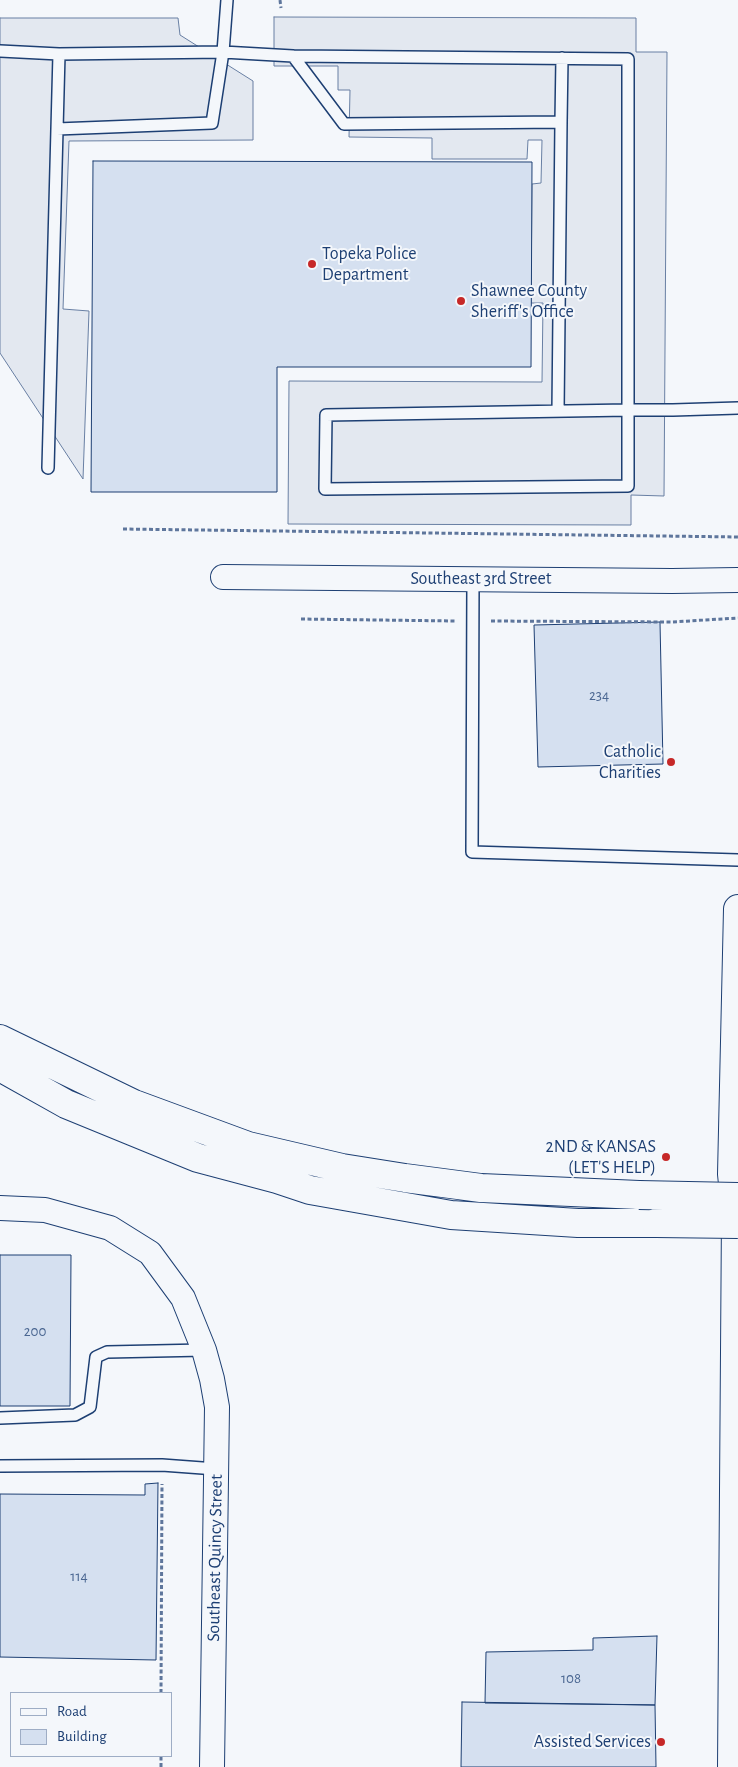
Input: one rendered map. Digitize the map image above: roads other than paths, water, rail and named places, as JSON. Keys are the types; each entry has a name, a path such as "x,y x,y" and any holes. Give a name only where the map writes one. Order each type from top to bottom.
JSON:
{"main road":[{"path":"732,1767 736,1213 732,1174 738,909"},
{"path":"0,1039 134,1104 248,1146 342,1168 481,1188 638,1196 738,1197"},
{"path":"0,1067 66,1104 198,1158 310,1190 451,1215 578,1223 738,1224"}],"street":[{"name":"Southeast 3rd Street","path":"224,577 738,580"},
{"name":"Southeast Quincy Street","path":"0,1208 45,1210 110,1228 150,1253 183,1298 204,1350 217,1407 212,1767"}],"lane":[{"path":"57,130 212,123 224,52 227,0"},
{"path":"0,51 59,54 224,52 293,56 628,59 628,410 628,486 325,489 326,415 558,412 628,410 738,408"},
{"path":"48,468 59,54"},
{"path":"293,56 344,124 561,122"},
{"path":"558,412 562,58"},
{"path":"473,579 472,852 738,860"},
{"path":"0,1418 75,1415 90,1407 96,1357 108,1352 204,1350"},
{"path":"0,1466 162,1465 216,1469"}],"place":[{"name":"Topeka Police Department","path":"312,264"},
{"name":"Shawnee County Sheriff's Office","path":"461,301"},
{"name":"Catholic Charities","path":"671,762"},
{"name":"2ND & KANSAS (LET'S HELP)","path":"666,1157"},
{"name":"Assisted Services","path":"661,1742"}]}
